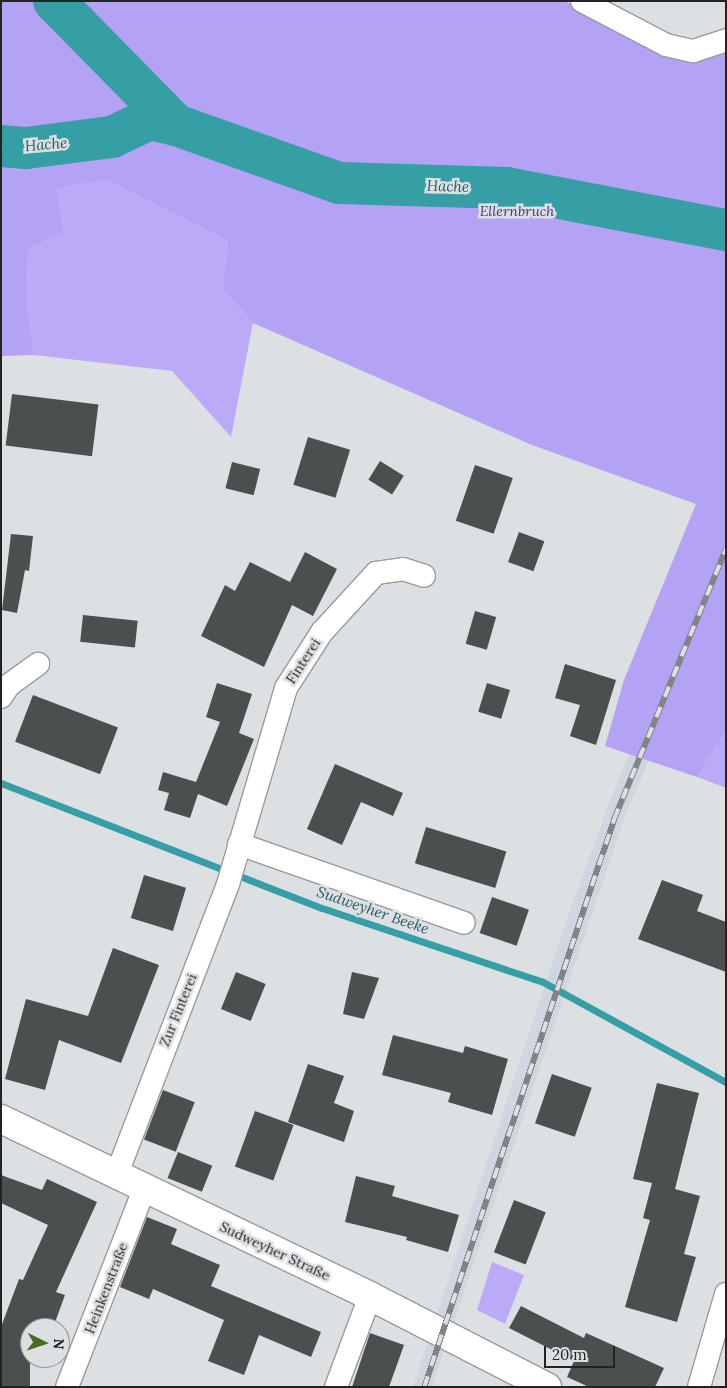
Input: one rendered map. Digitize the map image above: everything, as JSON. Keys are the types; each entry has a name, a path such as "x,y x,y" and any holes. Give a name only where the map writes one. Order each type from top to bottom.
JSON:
{"street":[{"path":"582,1 666,45 693,51 726,40"},
{"name":"Finterei","path":"239,844 286,688 322,632 376,573 403,569 424,576"},
{"path":"1,697 9,685 38,664"},
{"path":"239,844 464,923"},
{"name":"Zur Finterei","path":"116,1176 228,884 239,844"},
{"name":"Sudweyher Straße","path":"1,1119 116,1176 370,1296 547,1387"},
{"name":"Heinkenstraße","path":"67,1387 144,1189"},
{"path":"699,1387 726,1294"},
{"path":"336,1387 370,1296"}],"shaded area":[{"path":"107,180 228,241 222,289 253,323 231,437 172,371 34,355 27,305 28,249 64,233 57,188"},
{"path":"726,509 726,581 625,816 432,1387 413,1387 561,936 608,806"},
{"path":"726,731 726,788 697,777"},
{"path":"492,1262 524,1275 505,1324 477,1310"}],"green space":[{"name":"Ellernbruch","path":"2,1 565,1 666,51 726,51 726,731 697,777 605,746 624,680 696,504 532,445 253,323 222,289 228,241 107,180 57,188 64,233 28,249 27,305 34,355 1,356"}],"building":[{"path":"12,394 98,405 92,456 6,446"},
{"path":"308,437 350,450 335,498 293,485"},
{"path":"380,461 404,476 392,494 368,480"},
{"path":"232,462 260,469 254,495 225,488"},
{"path":"475,465 513,478 494,534 456,521"},
{"path":"519,532 544,541 533,571 508,562"},
{"path":"11,534 33,536 29,571 25,570 17,613 2,610"},
{"path":"305,552 337,569 313,616 292,605 264,667 201,636 225,585 235,591 250,562 290,582"},
{"path":"475,611 496,617 487,650 466,644"},
{"path":"83,615 138,621 135,648 80,642"},
{"path":"565,664 616,680 596,745 570,736 580,705 555,698"},
{"path":"217,683 252,694 239,733 254,739 227,806 198,794 190,818 164,810 169,793 158,790 163,772 196,782 220,722 206,717"},
{"path":"487,683 510,690 501,719 478,712"},
{"path":"33,695 118,728 100,774 15,742"},
{"path":"335,764 403,793 393,816 361,802 342,845 307,829"},
{"path":"426,827 506,852 495,888 415,863"},
{"path":"144,875 186,888 173,931 131,918"},
{"path":"662,880 703,895 697,911 726,922 726,972 638,939"},
{"path":"492,897 529,910 517,946 480,933"},
{"path":"113,948 159,965 121,1063 59,1040 45,1090 5,1079 26,999 88,1016"},
{"path":"236,972 266,984 251,1021 221,1009"},
{"path":"352,972 379,978 364,1019 343,1014"},
{"path":"393,1035 463,1053 465,1046 508,1059 492,1115 448,1102 451,1093 382,1075"},
{"path":"308,1064 344,1076 334,1103 354,1111 344,1142 288,1122"},
{"path":"552,1074 592,1088 575,1137 535,1123"},
{"path":"657,1083 699,1093 675,1189 700,1196 684,1254 696,1257 677,1322 625,1307 650,1220 643,1218 652,1183 633,1179"},
{"path":"163,1090 195,1102 176,1152 144,1139"},
{"path":"255,1111 294,1125 273,1180 235,1166"},
{"path":"178,1152 212,1166 202,1192 168,1178"},
{"path":"1,1175 42,1190 47,1179 97,1202 56,1292 65,1295 57,1318 20,1318 20,1368 30,1368 30,1387 1,1387 1,1327 19,1279 23,1280 48,1225 1,1203"},
{"path":"356,1176 395,1186 392,1196 459,1215 448,1252 406,1240 407,1237 345,1222"},
{"path":"514,1200 546,1212 526,1264 494,1252"},
{"path":"147,1217 177,1229 171,1244 220,1265 211,1286 321,1332 311,1357 259,1335 244,1375 208,1361 224,1320 153,1289 149,1299 120,1287"},
{"path":"521,1306 584,1338 586,1333 664,1368 655,1387 589,1387 567,1377 574,1361 509,1328"},
{"path":"370,1333 404,1345 389,1387 352,1387"}],"waterway":[{"name":"Hache","path":"54,1 176,125 339,183 507,188 726,230"},
{"name":"Hache","path":"1,146 26,148 112,137 150,119 176,125"},
{"name":"Sudweyher Beeke","path":"1,783 322,908 543,982 726,1082"}],"railway":[{"path":"424,1387 614,819 726,548"}]}
